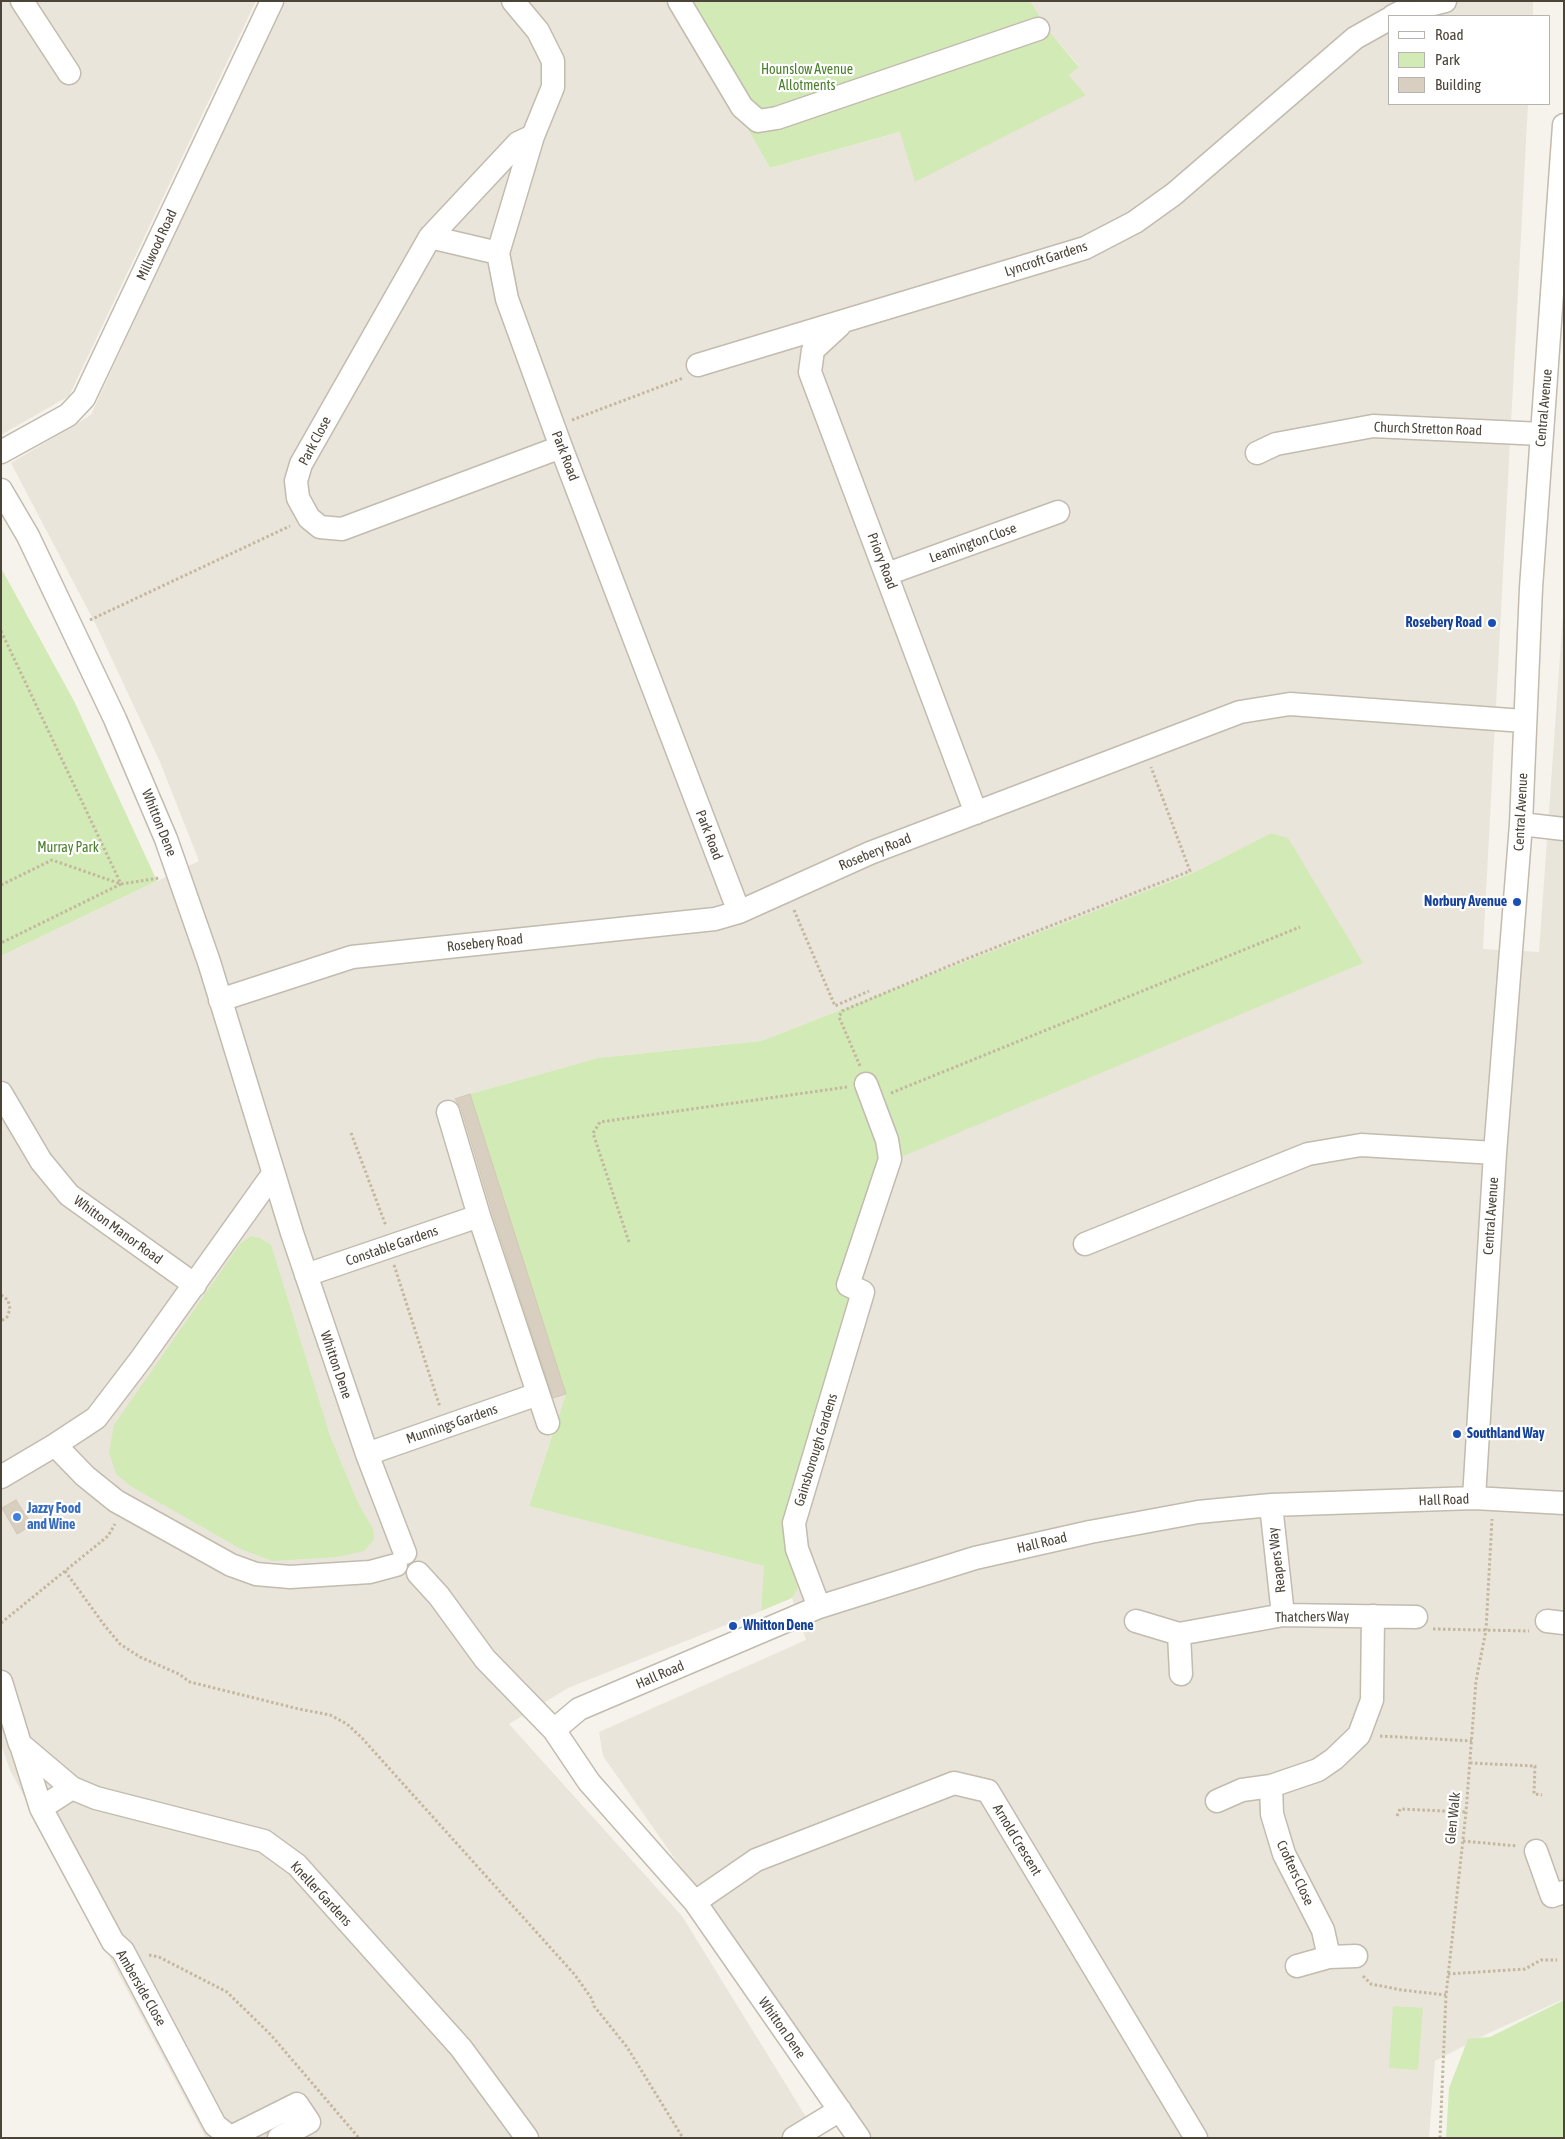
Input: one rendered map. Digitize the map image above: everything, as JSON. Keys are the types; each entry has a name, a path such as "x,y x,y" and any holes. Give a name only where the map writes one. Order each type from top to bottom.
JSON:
{"street":[{"path":"22,1 69,73"},
{"name":"Millwood Road","path":"1,452 68,415 84,398 272,1"},
{"name":"Park Road","path":"513,1 538,31 552,61 553,87 533,136 498,253 507,299 557,437 739,912"},
{"path":"679,1 742,107 758,121 777,118 1038,29"},
{"path":"1395,15 1445,1"},
{"name":"Lyncroft Gardens","path":"698,364 1085,248 1135,222 1174,194 1355,38 1388,20"},
{"name":"Central Avenue","path":"1484,1499 1495,1153 1521,824 1524,721 1564,125"},
{"name":"Park Close","path":"309,518 298,498 296,481 301,464 430,237 518,142 533,136"},
{"path":"430,237 498,253"},
{"name":"Priory Road","path":"846,320 832,330 812,350 810,372 976,813"},
{"name":"Church Stretton Road","path":"1257,453 1276,444 1373,426 1542,434"},
{"path":"309,518 320,527 342,529 557,437"},
{"name":"Whitton Dene","path":"1,490 28,536 116,719 178,869 273,1174 367,1454 400,1559 398,1573 406,1578 418,1573 439,1596 485,1658 554,1730 589,1782 695,1902 858,2138"},
{"name":"Leamington Close","path":"887,574 1058,512"},
{"name":"Rosebery Road","path":"220,1000 352,957 715,919 739,912 870,852 1240,712 1290,704 1524,721"},
{"path":"1521,824 1564,828"},
{"name":"Gainsborough Gardens","path":"819,1607 797,1549 794,1523 863,1292 848,1285 890,1159 887,1140 859,1085"},
{"name":"Whitton Manor Road","path":"1,1092 41,1161 69,1195 194,1285"},
{"path":"448,1112 479,1216 548,1422"},
{"path":"1085,1244 1308,1154 1361,1145 1495,1153"},
{"path":"1,1477 96,1418 273,1174"},
{"name":"Constable Gardens","path":"306,1275 479,1216"},
{"name":"Munnings Gardens","path":"367,1454 538,1394"},
{"path":"55,1445 85,1476 116,1501 230,1565 256,1574 290,1576 370,1572 400,1559"},
{"name":"Hall Road","path":"554,1730 578,1709 819,1607 976,1558 1090,1532 1198,1512 1271,1505 1484,1499 1564,1503"},
{"name":"Reapers Way","path":"1271,1505 1283,1615"},
{"name":"Thatchers Way","path":"1136,1621 1179,1634 1283,1615 1416,1617"},
{"path":"1217,1801 1242,1790 1271,1786 1318,1770 1339,1755 1359,1735 1372,1700 1373,1616"},
{"path":"1179,1634 1181,1674"},
{"path":"1,1682 20,1744"},
{"name":"Kneller Gardens","path":"20,1744 72,1788 96,1798 264,1841 297,1865 461,2048 527,2138"},
{"name":"Amberside Close","path":"20,1744 41,1808 113,1942 123,1951 215,2125 231,2137 297,2104 309,2122 279,2138"},
{"name":"Arnold Crescent","path":"695,1902 756,1860 954,1783 988,1791 1196,2138"},
{"name":"Crofters Close","path":"1271,1786 1272,1814 1284,1854 1323,1930 1329,1957"},
{"path":"41,1808 72,1788"},
{"path":"1536,1852 1557,1900"},
{"path":"1297,1966 1329,1957 1356,1956"},
{"path":"794,2138 840,2110"}],"path":[{"path":"557,437 684,377 698,364"},
{"path":"72,629 309,518"},
{"path":"1,631 121,884"},
{"path":"629,1242 593,1133 600,1122 859,1085 864,1074 839,1017 842,1011 961,961 1190,871 1143,748"},
{"path":"1,885 52,860 121,884"},
{"path":"1,943 121,884 156,879 178,869"},
{"path":"786,891 834,1006 869,991"},
{"path":"892,1092 1300,927"},
{"path":"351,1133 390,1246 446,1426"},
{"path":"1,1295 8,1300 10,1309 7,1317 1,1321"},
{"name":"Glen Walk","path":"1440,2138 1446,1995 1466,1812 1476,1681 1486,1630 1484,1499"},
{"path":"1,1623 108,1536 126,1507"},
{"path":"65,1571 120,1644 140,1657 180,1674 190,1682 299,1710 330,1715 347,1724 575,1975 592,1999 594,2006 627,2047 683,2138"},
{"path":"1416,1617 1416,1629 1540,1632 1555,1622"},
{"path":"1359,1735 1472,1741"},
{"path":"1470,1762 1535,1766 1534,1794 1542,1795"},
{"path":"1397,1816 1400,1809 1466,1812"},
{"path":"1463,1841 1521,1846 1536,1852"},
{"path":"123,1951 158,1957 227,1992 277,2041 359,2138"},
{"path":"1356,1956 1357,1970 1371,1984 1446,1995"},
{"path":"1448,1974 1525,1968 1540,1960 1557,1960"}],"shaded area":[{"path":"1,1 256,1 69,396 1,435"},
{"path":"281,1 675,1 770,168 901,132 915,181 1085,94 1069,75 1079,66 1049,31 1030,1 1533,1 1533,15 1388,15 1388,105 1528,105 1483,949 1539,952 1564,600 1564,1999 1489,2033 1435,2061 1429,2138 870,2138 603,1756 599,1732 806,1640 792,1598 798,1588 786,1550 783,1521 895,1159 1362,963 1271,833 1195,872 761,1041 598,1058 470,1094 566,1394 529,1506 765,1566 761,1611 568,1688 509,1724 682,1916 819,2138 206,2138 10,1770 1,1744 1,956 199,861 160,762 97,627 11,463 91,415"}],"green space":[{"name":"Hounslow Avenue Allotments","path":"675,1 1030,1 1049,31 1079,67 1069,75 1086,95 915,182 900,132 770,168"},
{"name":"Murray Park","path":"1,568 74,701 157,881 1,956"},
{"path":"1271,833 1288,838 1363,963 901,1157 870,1087 883,1145 855,1248 835,1287 852,1295 783,1521 786,1550 798,1588 792,1598 761,1611 764,1566 529,1506 566,1394 470,1094 598,1058 761,1041 1195,872"},
{"path":"251,1236 260,1238 271,1245 330,1436 357,1501 373,1529 374,1539 364,1551 337,1557 272,1561 241,1549 132,1487 116,1474 109,1452 114,1425 240,1244"},
{"path":"1564,2000 1564,2138 1446,2138 1449,2088 1468,2039 1490,2037"},
{"path":"1393,2006 1423,2008 1418,2070 1389,2068"}],"building":[{"path":"470,1094 566,1394 553,1398 492,1212 461,1108 455,1099"},
{"name":"Jazzy Food and Wine","path":"16,1500 32,1525 17,1534 2,1508"}],"place":[{"name":"Rosebery Road","path":"1492,623"},
{"name":"Norbury Avenue","path":"1517,902"},
{"name":"Southland Way","path":"1457,1434"},
{"name":"Jazzy Food and Wine","path":"17,1517"},
{"name":"Whitton Dene","path":"733,1626"}]}
